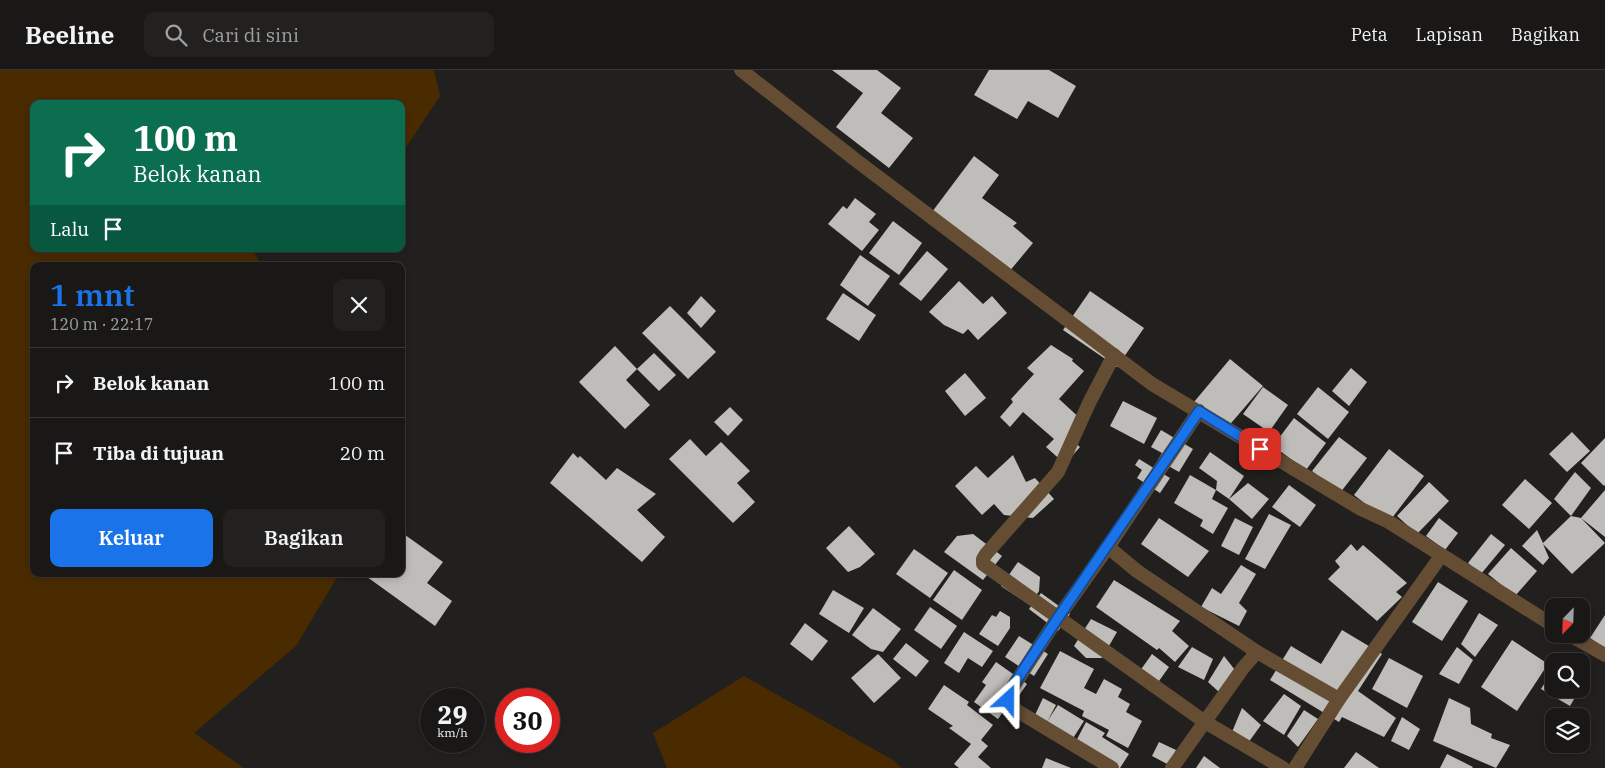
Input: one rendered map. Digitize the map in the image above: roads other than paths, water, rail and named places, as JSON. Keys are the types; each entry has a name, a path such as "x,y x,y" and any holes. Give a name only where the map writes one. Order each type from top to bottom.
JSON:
{"street":[{"path":"742,70 857,161 1152,384 1361,509 1389,522 1545,620"},
{"path":"1114,355 1089,403 1058,472 986,554 982,561 986,568 1056,619 1205,722 1283,768"},
{"path":"1112,768 1010,705 1007,696 1056,619 1108,547 1199,411"},
{"path":"1108,547 1137,571 1257,652 1339,699"},
{"path":"1295,768 1339,699 1441,556"},
{"path":"1584,643 1605,655"},
{"path":"1172,768 1243,668 1257,652"}]}
